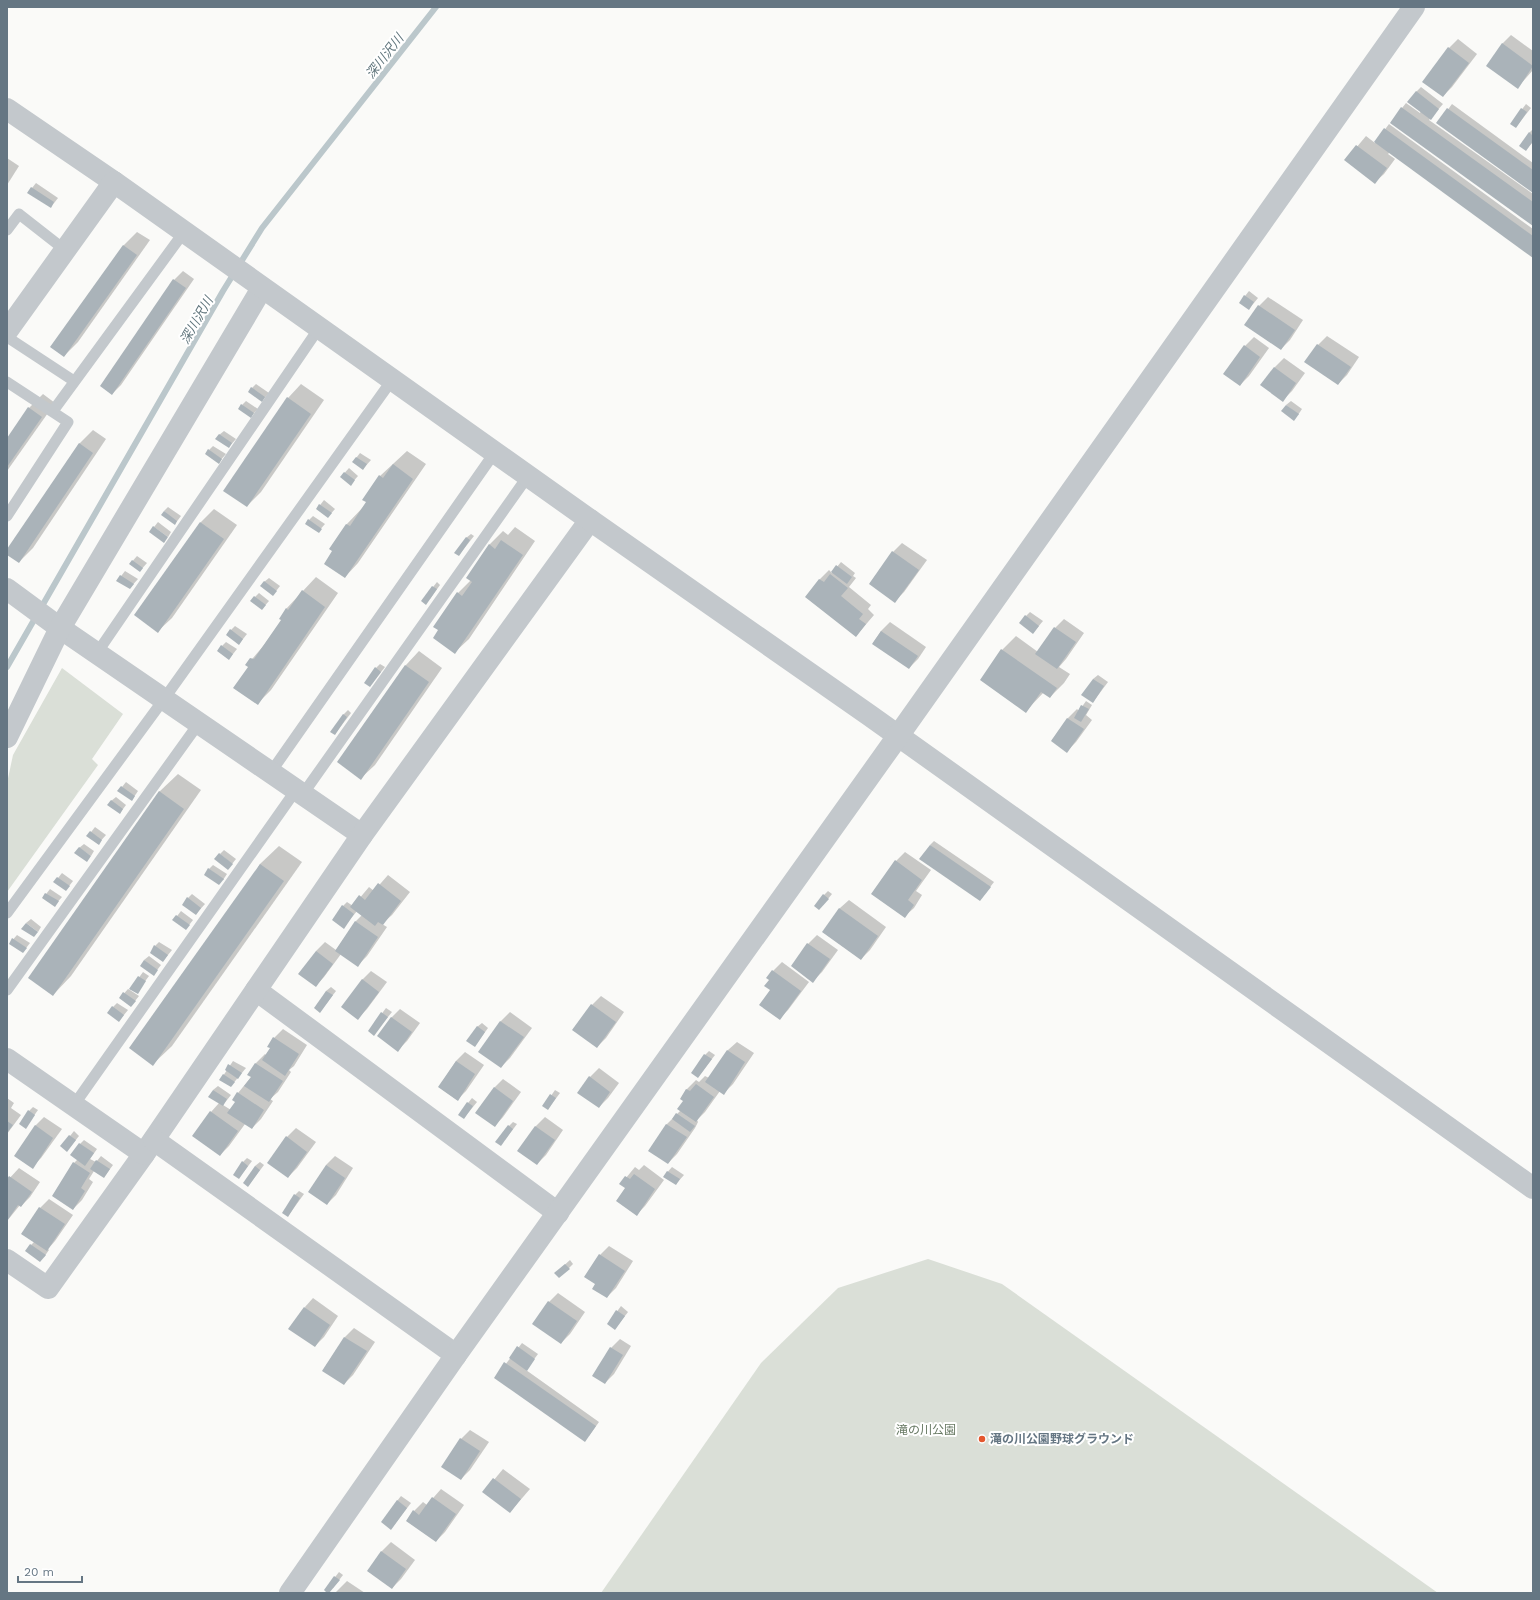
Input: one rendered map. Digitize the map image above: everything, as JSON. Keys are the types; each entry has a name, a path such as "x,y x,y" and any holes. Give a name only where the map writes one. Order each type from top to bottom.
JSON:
{"street":[{"path":"290,1593 456,1355 898,736 1414,7"},
{"path":"7,109 114,182 590,520 898,736 1533,1188"},
{"path":"7,331 114,182"},
{"path":"7,737 54,623 255,283"},
{"path":"7,1260 48,1288 149,1147 362,835 590,520"},
{"path":"7,589 97,653 362,835"},
{"path":"256,990 558,1213"},
{"path":"7,1059 74,1106 149,1147 456,1355"}],"lane":[{"path":"7,230 19,214 65,250"},
{"path":"53,411 184,232"},
{"path":"97,653 320,328"},
{"path":"7,337 74,381"},
{"path":"7,913 164,699 392,380"},
{"path":"7,382 68,422 7,516"},
{"path":"271,772 495,452"},
{"path":"74,1106 528,476"},
{"path":"7,990 199,723"}],"green space":[{"path":"62,668 123,714 92,759 98,765 7,892 7,783 13,755"},
{"name":"滝の川公園","path":"928,1259 1002,1284 1438,1593 601,1593 761,1363 838,1288"}],"building":[{"path":"1502,43 1533,66 1518,89 1486,66"},
{"path":"1448,47 1469,63 1443,97 1422,82"},
{"path":"1416,91 1439,109 1431,120 1407,102"},
{"path":"1401,107 1533,202 1533,226 1390,123"},
{"path":"1447,108 1533,170 1533,193 1436,123"},
{"path":"1521,108 1527,112 1516,128 1510,124"},
{"path":"1384,128 1533,236 1533,258 1374,142"},
{"path":"1529,132 1533,136 1533,141 1526,151 1519,146"},
{"path":"1356,145 1387,168 1375,184 1344,160"},
{"path":"31,187 54,202 51,208 27,193"},
{"path":"123,245 137,255 64,357 50,347"},
{"path":"173,279 186,288 112,395 100,386"},
{"path":"1244,295 1254,302 1249,310 1239,303"},
{"path":"1258,305 1295,330 1281,350 1244,325"},
{"path":"1317,344 1351,367 1338,385 1304,362"},
{"path":"1244,345 1260,357 1240,386 1223,374"},
{"path":"1274,367 1296,383 1283,402 1260,385"},
{"path":"251,387 265,397 262,402 248,392"},
{"path":"287,397 311,414 247,507 223,491"},
{"path":"241,404 254,413 251,418 238,409"},
{"path":"1286,405 1299,414 1294,421 1281,411"},
{"path":"28,407 42,417 7,467 7,438"},
{"path":"219,434 232,443 229,448 215,439"},
{"path":"79,443 93,453 19,563 7,555 7,549"},
{"path":"208,449 222,459 219,464 205,454"},
{"path":"356,457 367,464 363,470 352,462"},
{"path":"393,464 413,479 345,578 324,564 332,551 329,549 346,524 350,526 366,502 362,500 379,475 383,478"},
{"path":"344,472 355,480 351,486 340,477"},
{"path":"319,504 332,513 328,518 316,509"},
{"path":"164,511 177,521 175,525 161,515"},
{"path":"308,519 322,529 319,533 305,524"},
{"path":"200,522 224,539 158,633 134,615"},
{"path":"153,526 168,537 164,543 149,532"},
{"path":"466,537 470,540 459,556 454,553"},
{"path":"501,540 523,555 455,654 433,638 438,630 433,627 457,592 462,596 472,582 466,578 489,544 495,549"},
{"path":"892,551 919,570 895,603 869,584"},
{"path":"132,560 143,568 140,572 129,564"},
{"path":"836,565 852,577 847,584 831,572"},
{"path":"830,574 848,588 841,596 863,614 859,619 866,624 856,637 805,597 819,579 824,582"},
{"path":"120,575 134,584 130,589 116,581"},
{"path":"264,581 277,591 273,596 260,586"},
{"path":"432,586 437,589 426,605 421,601"},
{"path":"302,590 325,607 258,705 233,688 248,667 245,665 250,658 254,659 281,620 279,619 286,608 288,610"},
{"path":"254,596 266,605 262,610 250,601"},
{"path":"1025,615 1039,626 1033,634 1019,623"},
{"path":"1054,627 1076,642 1057,669 1035,654"},
{"path":"230,629 243,639 239,645 226,635"},
{"path":"881,631 918,656 909,669 872,644"},
{"path":"221,645 233,654 229,660 217,651"},
{"path":"1001,649 1057,688 1050,698 1041,692 1026,713 980,680"},
{"path":"405,665 429,682 361,780 337,762"},
{"path":"375,667 381,672 370,687 364,683"},
{"path":"1093,679 1104,686 1093,703 1081,695"},
{"path":"1081,705 1089,709 1081,722 1074,718"},
{"path":"343,714 347,717 335,735 330,732"},
{"path":"1067,718 1084,729 1067,753 1051,741"},
{"path":"121,786 135,796 132,801 117,791"},
{"path":"159,791 184,809 53,996 28,978"},
{"path":"111,800 123,809 120,814 107,805"},
{"path":"90,831 102,840 99,845 86,836"},
{"path":"930,845 991,887 980,901 919,859"},
{"path":"79,847 91,856 87,862 74,853"},
{"path":"219,853 233,864 228,870 214,859"},
{"path":"895,860 922,880 908,900 914,905 905,918 871,894"},
{"path":"260,864 284,881 153,1066 129,1048"},
{"path":"208,868 224,879 219,885 204,875"},
{"path":"57,877 70,886 66,891 53,882"},
{"path":"378,883 401,901 383,925 378,922 375,926 350,907 359,895 365,900"},
{"path":"45,893 59,901 55,907 42,898"},
{"path":"823,894 829,899 819,910 814,906"},
{"path":"187,897 201,908 196,915 182,905"},
{"path":"342,905 354,914 344,929 332,920"},
{"path":"839,908 878,936 861,960 822,932"},
{"path":"176,915 190,925 186,930 172,920"},
{"path":"355,921 378,937 358,967 335,951"},
{"path":"26,923 38,932 34,937 21,929"},
{"path":"12,938 27,948 23,953 9,944"},
{"path":"807,943 830,959 813,983 791,966"},
{"path":"154,945 168,955 163,962 150,953"},
{"path":"316,951 333,964 316,987 298,974"},
{"path":"144,960 158,970 154,976 140,966"},
{"path":"772,970 801,991 780,1020 759,1005 770,990 764,986 769,980 766,978"},
{"path":"138,976 146,981 138,994 129,989"},
{"path":"362,979 379,992 358,1020 341,1007"},
{"path":"326,991 333,995 320,1013 314,1008"},
{"path":"123,992 136,1001 131,1007 119,998"},
{"path":"591,1004 616,1022 597,1048 572,1030"},
{"path":"112,1006 124,1015 119,1022 107,1013"},
{"path":"381,1012 388,1017 374,1036 368,1031"},
{"path":"391,1017 412,1032 398,1052 377,1036"},
{"path":"500,1021 524,1037 501,1068 478,1052"},
{"path":"477,1026 485,1032 475,1047 466,1041"},
{"path":"273,1037 299,1054 285,1076 262,1060 270,1048 267,1047"},
{"path":"727,1050 745,1062 724,1095 705,1082"},
{"path":"704,1054 712,1059 698,1078 691,1073"},
{"path":"456,1061 475,1074 458,1101 438,1087"},
{"path":"255,1063 283,1081 269,1102 244,1086 251,1077 247,1075"},
{"path":"228,1064 242,1073 238,1079 225,1070"},
{"path":"223,1074 235,1082 231,1087 219,1080"},
{"path":"589,1076 610,1092 599,1108 577,1093"},
{"path":"696,1084 714,1097 696,1122 677,1109 683,1101 680,1099 686,1089 690,1091"},
{"path":"494,1087 513,1101 495,1127 475,1113"},
{"path":"213,1090 227,1099 223,1106 208,1097"},
{"path":"237,1092 264,1110 252,1129 227,1113 235,1102 232,1100"},
{"path":"550,1094 556,1098 548,1110 542,1106"},
{"path":"467,1102 473,1106 464,1119 458,1115"},
{"path":"28,1110 35,1115 26,1129 19,1124"},
{"path":"210,1111 238,1131 220,1156 192,1136"},
{"path":"676,1113 695,1126 690,1132 672,1119"},
{"path":"7,1121 13,1125 7,1133"},
{"path":"666,1124 687,1137 668,1164 648,1151"},
{"path":"35,1125 53,1138 33,1169 14,1156"},
{"path":"508,1125 513,1129 501,1146 495,1142"},
{"path":"535,1126 555,1140 537,1165 517,1151"},
{"path":"69,1135 76,1140 67,1152 60,1146"},
{"path":"286,1136 307,1152 288,1178 267,1163"},
{"path":"79,1143 94,1153 85,1166 70,1155"},
{"path":"96,1160 110,1169 104,1178 90,1169"},
{"path":"242,1161 248,1166 239,1179 233,1175"},
{"path":"73,1162 90,1173 81,1188 85,1191 73,1210 52,1196"},
{"path":"326,1165 345,1178 327,1205 308,1192"},
{"path":"255,1166 260,1170 248,1187 243,1183"},
{"path":"667,1171 680,1179 676,1185 663,1177"},
{"path":"634,1174 655,1189 637,1216 616,1201 625,1188 619,1184 625,1176 630,1179"},
{"path":"9,1176 32,1192 21,1207 18,1205 7,1221 7,1179"},
{"path":"294,1194 300,1198 288,1217 282,1213"},
{"path":"39,1207 65,1224 47,1251 21,1234"},
{"path":"30,1244 46,1255 40,1262 25,1251"},
{"path":"599,1254 625,1271 607,1298 592,1289 595,1284 584,1277"},
{"path":"565,1264 570,1269 559,1278 554,1273"},
{"path":"548,1301 577,1321 561,1344 532,1324"},
{"path":"304,1307 330,1325 315,1347 288,1329"},
{"path":"616,1310 625,1316 615,1330 607,1324"},
{"path":"344,1337 367,1351 344,1385 322,1371"},
{"path":"517,1346 535,1359 527,1371 509,1358"},
{"path":"610,1347 623,1355 605,1384 592,1376"},
{"path":"504,1362 596,1426 585,1442 494,1378"},
{"path":"460,1438 480,1451 461,1480 441,1467"},
{"path":"493,1478 521,1499 510,1513 482,1492"},
{"path":"432,1497 456,1514 436,1542 406,1521 413,1510 419,1515"},
{"path":"397,1500 407,1508 391,1530 381,1522"},
{"path":"381,1551 406,1569 392,1589 367,1571"},
{"path":"334,1576 340,1580 329,1593 327,1593 324,1590"}],"waterway":[{"name":"深川沢川","path":"7,667 223,291 262,228 436,7"}],"place":[{"name":"滝の川公園野球グラウンド","path":"982,1439"}]}
